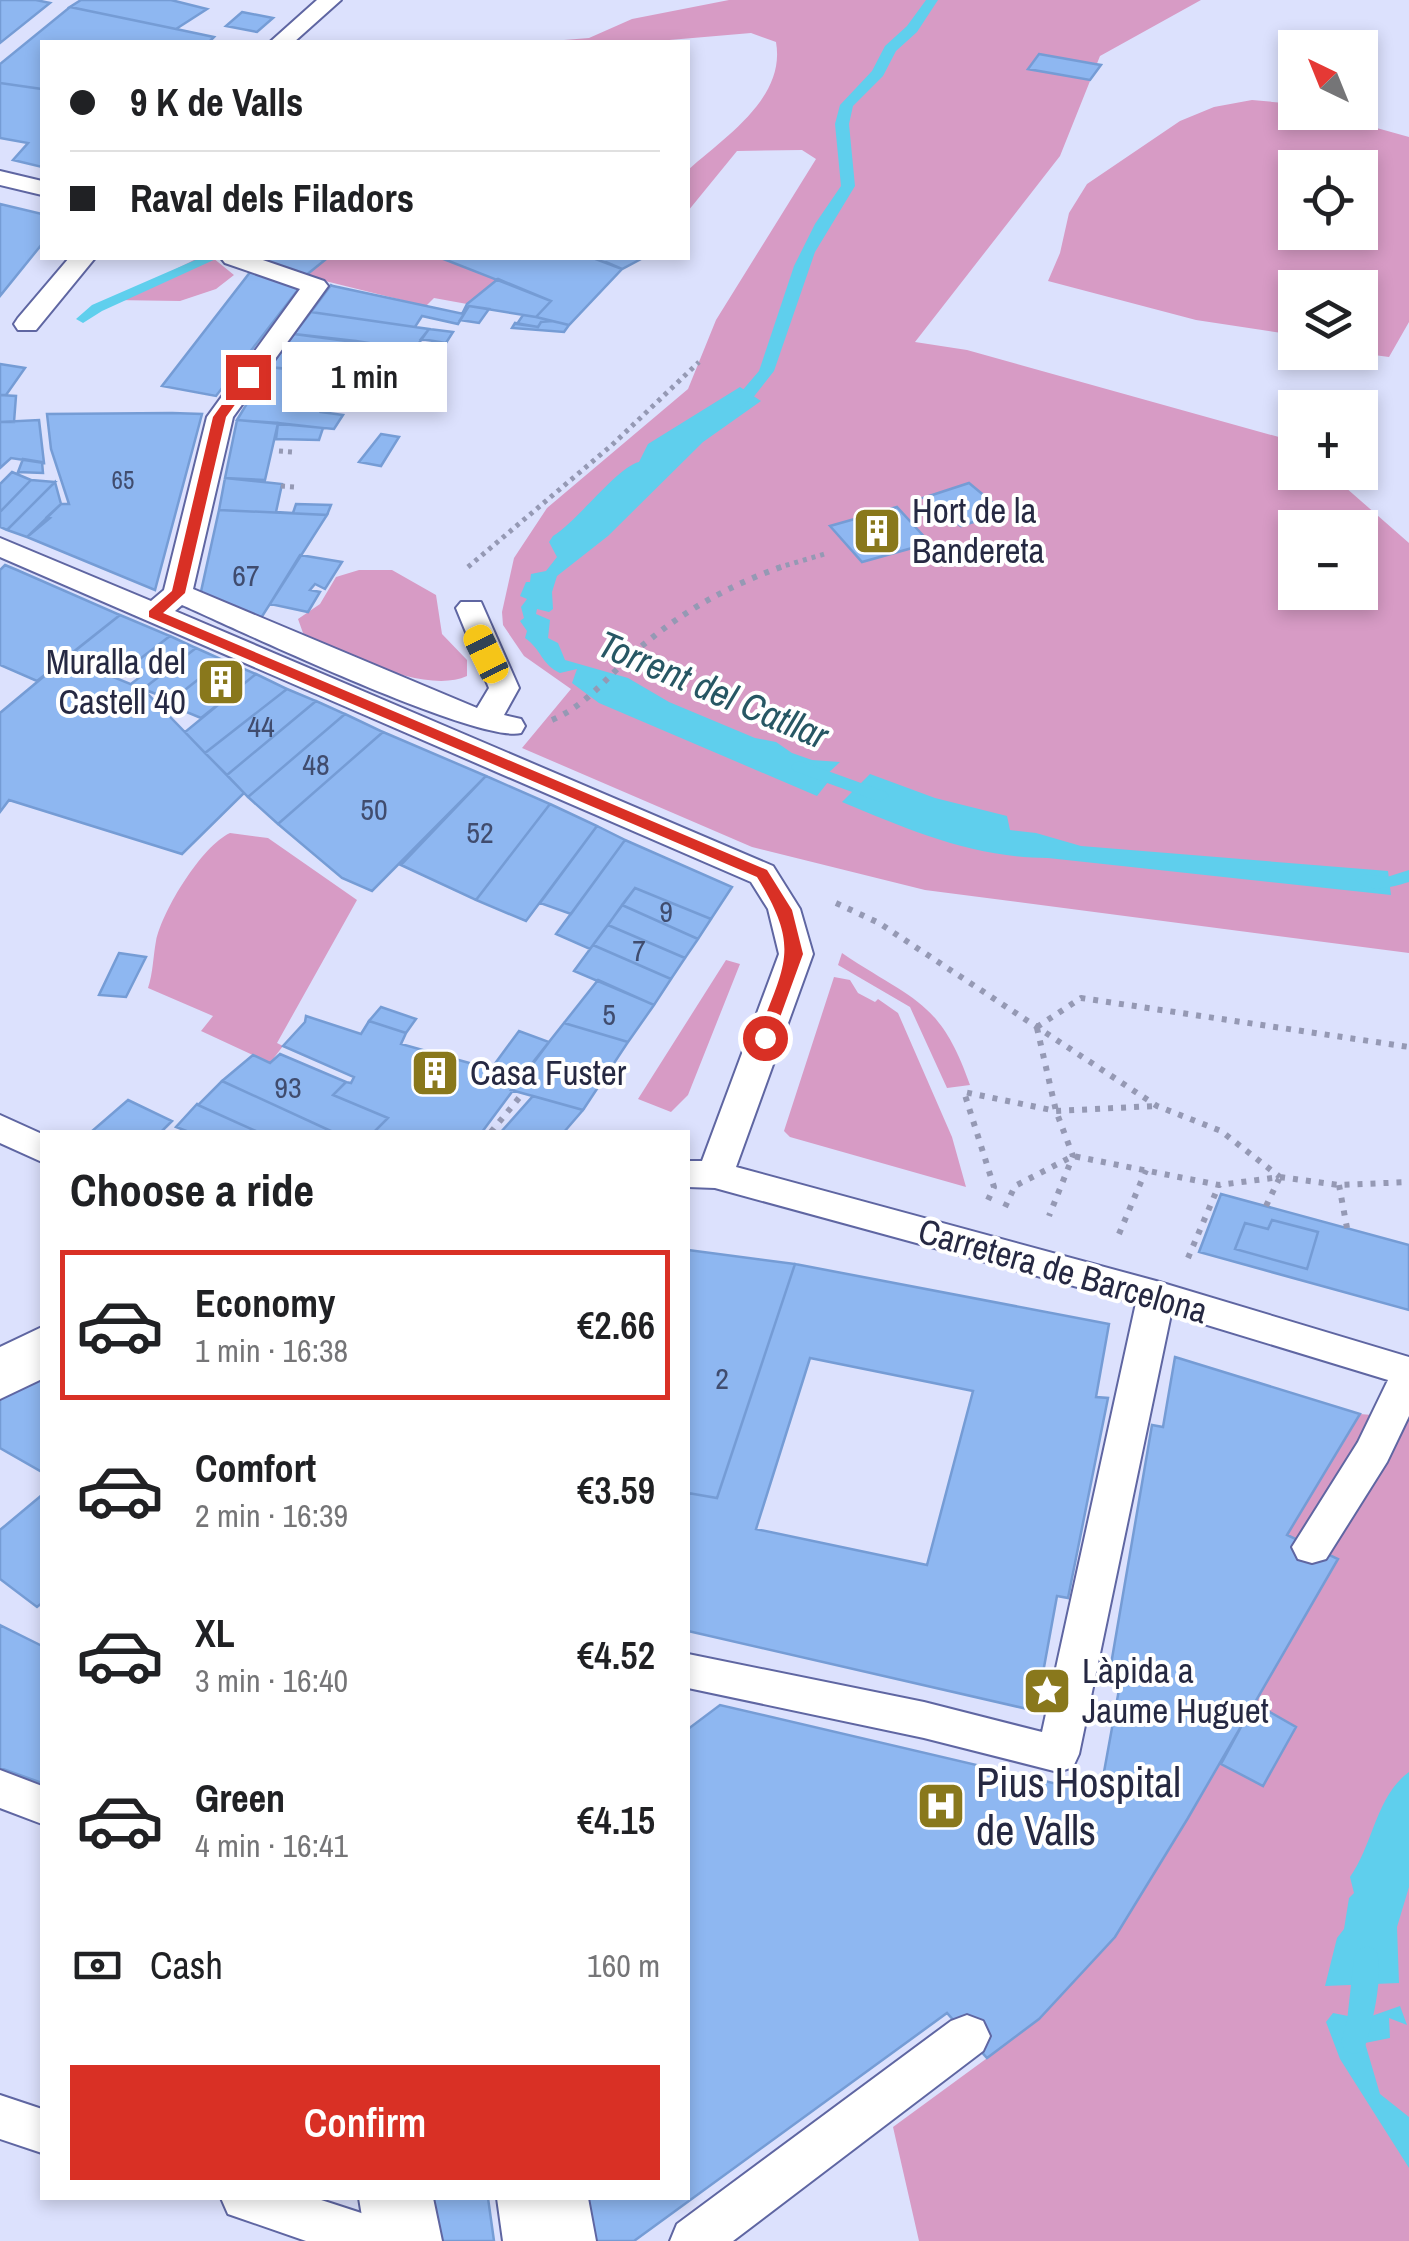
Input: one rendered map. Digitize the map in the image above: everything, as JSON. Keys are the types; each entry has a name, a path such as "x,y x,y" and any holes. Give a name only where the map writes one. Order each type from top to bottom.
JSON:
{"street":[{"path":"0,1376 40,1351"},
{"path":"396,2200 404,2241"}],"lane":[{"path":"283,40 330,0"},
{"path":"0,178 40,188"},
{"path":"27,324 80,260"},
{"path":"154,614 178,593 220,417 315,286 240,260"},
{"path":"0,547 154,614 212,615 460,713 497,722 506,682 476,634 471,608"},
{"path":"178,593 212,615 762,874 784,910 796,954 701,1175"},
{"path":"0,1128 40,1148"},
{"name":"Carretera de Barcelona","path":"701,1175 1156,1296 1409,1374"},
{"path":"690,1670 924,1720 1058,1754 1156,1296"},
{"path":"1312,1547 1372,1452 1409,1374"},
{"path":"0,1789 40,1803"},
{"path":"694,2241 967,2036"},
{"path":"0,2118 40,2131"},
{"path":"250,2200 378,2241"},
{"path":"521,2200 526,2241"},
{"path":"566,2200 572,2241"}],"path":[{"path":"471,608 466,571 471,562 612,445 699,362"},
{"path":"279,450 294,452"},
{"path":"281,486 294,488"},
{"path":"572,710 633,658 644,643 728,588 781,564 828,553"},
{"path":"856,912 879,923 1157,1106 1221,1131 1280,1178"},
{"path":"1037,1027 1081,998 1409,1047"},
{"path":"1037,1027 1056,1111 1073,1156 1049,1214"},
{"path":"991,1195 994,1188 964,1092 1056,1111 1157,1106"},
{"path":"494,1130 523,1093"},
{"path":"1008,1201 1014,1186 1073,1156 1219,1185 1280,1178 1339,1186 1409,1182"},
{"path":"1118,1237 1146,1170"},
{"path":"1266,1206 1280,1178"},
{"path":"1188,1260 1219,1185"},
{"path":"1339,1186 1347,1228"}],"shaded area":[{"path":"729,0 1201,0 1100,56 1060,156 915,342 967,350 1278,437 1278,490 1348,490 1371,510 1278,510 1278,610 1378,610 1378,516 1409,543 1409,953 925,890 752,847 522,748 571,689 524,656 503,625 502,612 514,558 547,508 688,389 716,320 816,159 802,150 737,151 690,209 690,168 735,130 762,98 777,62 776,42 751,33 669,40 564,40 589,38 632,19"},
{"path":"1252,100 1278,102 1278,130 1378,128 1409,137 1409,322 1389,357 1378,356 1378,270 1278,270 1278,332 1196,320 1048,281 1060,253 1069,213 1087,184 1180,121 1214,107"},
{"path":"194,260 215,260 234,275 216,289 180,301 114,300"},
{"path":"323,260 446,260 498,279 467,304 434,298 426,306 305,276"},
{"path":"359,570 392,570 436,595 442,634 467,660 467,676 429,680 384,670 303,633 298,619 320,604 336,577"},
{"path":"230,833 268,838 357,900 277,1043 283,1046 270,1063 201,1031 213,1016 148,988 156,941 175,896 196,864"},
{"path":"842,953 906,993 935,1018 959,1057 970,1085 947,1088 910,1007 838,965"},
{"path":"726,960 740,964 688,1095 671,1112 638,1099"},
{"path":"834,977 850,980 858,993 875,1002 878,999 898,1013 952,1137 966,1187 790,1137 784,1131"},
{"path":"1360,1414 1409,1418 1409,2241 919,2241 893,2127 1039,2020 1115,1937 1254,1703 1287,1535"}],"water":[{"path":"740,387 761,401 703,442 608,536 557,576 552,592 553,609 537,609 536,614 550,620 548,638 558,643 565,660 628,678 669,702 755,738 776,742 792,753 812,760 840,762 824,777 828,782 817,796 599,703 572,683 577,669 560,673 549,665 525,638 527,631 520,621 524,618 521,607 527,599 520,596 526,582 530,582 531,574 546,571 557,557 549,542 553,536 620,474 639,462 648,444"},
{"path":"870,774 935,798 1007,816 1010,830 1081,846 1388,871 1391,895 1021,857 968,848 842,802"},
{"path":"1409,1772 1409,1887 1397,1927 1399,1983 1325,1986 1337,1938 1344,1929 1349,1898 1354,1893 1350,1877 1389,1794"},
{"path":"1400,2006 1407,2025 1389,2018 1390,2038 1365,2043 1380,2094 1409,2117 1409,2168 1340,2059 1326,2022 1333,2013 1363,2019"}],"building":[{"path":"0,0 36,0 50,3 0,43"},
{"path":"81,0 171,0 207,9 176,29 70,7"},
{"path":"70,7 214,37 40,40 40,89 0,83 0,64"},
{"path":"242,12 273,18 257,32 226,26"},
{"path":"1039,54 1101,65 1090,80 1028,69"},
{"path":"0,83 40,89 40,167 13,160 28,143 0,138"},
{"path":"0,204 40,214 40,246 0,296"},
{"path":"256,260 325,260 305,276"},
{"path":"446,260 598,260 622,269 569,325 536,317 551,301"},
{"path":"601,260 639,260 622,269"},
{"path":"251,271 300,287 216,396 162,386"},
{"path":"498,279 551,301 536,317 469,306 462,314 467,304"},
{"path":"331,285 464,314 458,324 422,316 415,327 311,312"},
{"path":"469,306 489,309 479,323 460,320"},
{"path":"311,312 429,329 414,350 294,334"},
{"path":"523,315 552,321 541,322 538,327 517,324"},
{"path":"541,322 569,325 564,332 512,328 515,323 538,327"},
{"path":"429,329 453,332 446,343 421,339"},
{"path":"294,334 419,351 412,366 281,352"},
{"path":"281,352 380,361 381,368 373,379 269,367"},
{"path":"0,364 25,368 6,395 0,395"},
{"path":"269,367 359,378 348,399 330,398 321,412 343,415 334,429 237,420"},
{"path":"359,378 373,379 365,396 351,395"},
{"path":"0,395 16,396 14,422 0,422"},
{"path":"47,414 202,414 155,590 27,537 61,504 69,504 51,449"},
{"path":"39,420 44,463 11,458 0,468 0,422"},
{"path":"237,420 278,423 265,480 225,478"},
{"path":"278,423 323,428 319,440 276,439"},
{"path":"381,434 399,437 381,466 359,462"},
{"path":"23,459 42,462 43,473 18,472"},
{"path":"12,472 31,480 0,512 0,484"},
{"path":"225,478 282,484 276,512 293,513 296,504 331,505 327,515 219,510"},
{"path":"31,480 55,482 7,530 0,527 0,512"},
{"path":"55,482 61,504 47,517 50,518 27,537 7,530"},
{"path":"969,483 1004,512 961,526 923,498"},
{"name":"Hort de la Bandereta","path":"897,507 930,543 862,562 830,526"},
{"path":"219,510 327,515 261,618 200,596"},
{"path":"300,555 342,562 325,589 315,584 310,590 320,592 308,612 270,604"},
{"path":"5,565 120,615 37,681 0,665 0,570"},
{"path":"120,615 170,636 124,671 73,652"},
{"path":"170,636 196,648 143,689 131,684 140,677 124,671"},
{"path":"196,648 223,660 172,700 143,689"},
{"path":"66,658 143,689 244,793 182,854 9,800 0,812 0,713"},
{"name":"Muralla del Castell 40","path":"223,660 256,674 201,718 167,704"},
{"path":"256,674 287,689 205,753 185,732"},
{"path":"287,689 316,701 227,775 205,753"},
{"path":"316,701 345,714 248,797 227,775"},
{"path":"345,714 383,732 278,824 248,797"},
{"path":"383,732 486,776 372,891 342,878 278,824"},
{"path":"486,776 550,804 476,900 401,865"},
{"path":"550,804 597,826 526,921 476,900"},
{"path":"597,826 625,840 571,914 540,903"},
{"path":"625,840 732,887 711,919 635,888 590,949 556,934"},
{"path":"635,888 711,919 698,939 622,905"},
{"path":"622,905 698,939 685,958 608,925"},
{"path":"608,925 685,958 671,979 593,945"},
{"path":"593,945 671,979 654,1005 574,971"},
{"path":"119,953 146,957 126,997 99,995"},
{"path":"598,980 654,1005 628,1042 564,1023"},
{"path":"381,1007 416,1019 406,1033 369,1021"},
{"name":"Casa Fuster","path":"306,1016 361,1034 369,1021 406,1033 401,1044 491,1069 519,1031 549,1042 483,1130 376,1130 388,1118 333,1095 354,1077 283,1046"},
{"path":"564,1023 628,1042 583,1110 511,1090"},
{"path":"280,1054 346,1082 333,1095 388,1118 376,1130 329,1130 222,1081 253,1055 270,1063"},
{"path":"222,1081 329,1130 254,1130 198,1105"},
{"path":"533,1096 583,1110 566,1130 503,1130"},
{"path":"128,1100 172,1121 163,1130 93,1130"},
{"path":"197,1104 254,1130 184,1130 176,1127"},
{"path":"1221,1194 1409,1245 1409,1310 1199,1252","holes":["1272,1220 1318,1232 1307,1269 1235,1249 1245,1223 1268,1229"]},
{"path":"1272,1220 1318,1232 1307,1269 1235,1249 1245,1223 1268,1229"},
{"path":"690,1250 795,1264 717,1498 690,1493"},
{"path":"795,1264 1109,1324 1096,1397 1108,1398 1068,1598 1057,1596 1036,1711 690,1631 690,1493 717,1498","holes":["810,1358 973,1391 927,1565 756,1529"]},
{"name":"Pius Hospital de Valls","path":"1175,1357 1360,1414 1287,1535 1338,1559 1115,1937 1039,2019 987,2058 947,2013 634,2241 589,2241 583,2200 690,2200 690,1728 720,1705 1100,1794 1120,1684 1108,1682 1152,1425 1163,1427"},
{"path":"40,1372 40,1471 0,1448 0,1397"},
{"path":"40,1497 37,1607 0,1579 0,1530"},
{"path":"0,1625 40,1645 40,1782 0,1768"},
{"path":"1254,1703 1296,1727 1263,1786 1221,1764"},
{"path":"418,2200 488,2200 494,2241 427,2241"}],"waterway":[{"name":"Torrent del Catllar","path":"731,407 747,396 767,371 808,252 848,186 842,124 847,105 878,73 890,49 912,29 932,0"},
{"path":"83,319 97,308 206,260"},
{"name":"Torrent del Catllar","path":"800,767 880,796"},
{"name":"Torrent del Catllar","path":"1364,880 1390,883 1409,876"},
{"name":"Torrent del Catllar","path":"1354,2042 1367,1958"}],"place":[{"name":"Hort de la Bandereta","path":"877,531"},
{"name":"Muralla del Castell 40","path":"221,682"},
{"name":"Casa Fuster","path":"435,1073"},
{"name":"Làpida a Jaume Huguet","path":"1047,1691"},
{"name":"Pius Hospital de Valls","path":"941,1806"}],"route":[{"path":"248,377 220,417 178,593 154,614 762,874 784,910 796,954 765,1038"}]}
